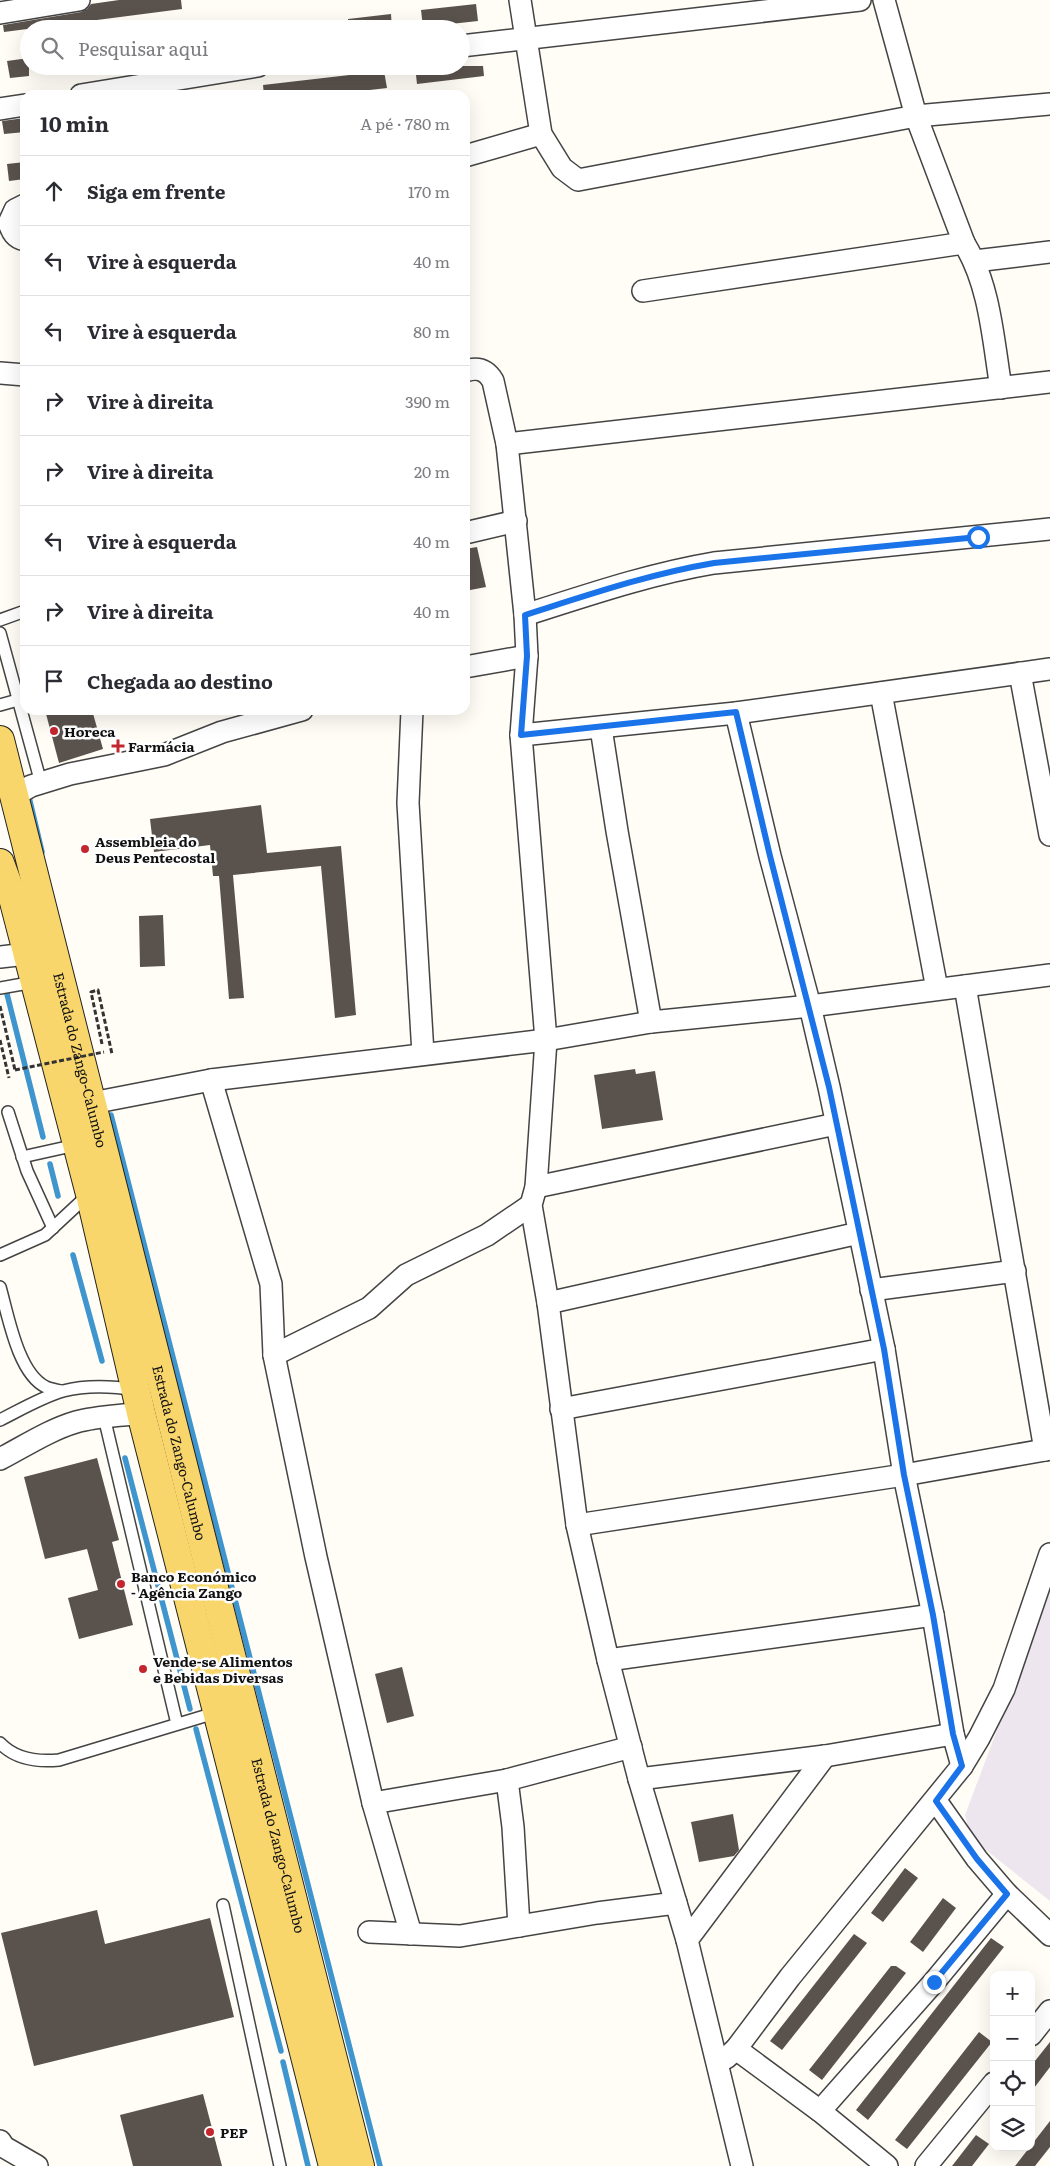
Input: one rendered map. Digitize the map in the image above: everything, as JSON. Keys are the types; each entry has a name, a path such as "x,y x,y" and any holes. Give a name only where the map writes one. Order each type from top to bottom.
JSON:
{"main road":[{"name":"Estrada do Zango-Calumbo","path":"0,740 360,2166"},
{"name":"Estrada do Zango-Calumbo","path":"0,863 13,956 34,982 90,1194 139,1401 333,2166"}],"street":[{"path":"0,13 79,0"},
{"path":"520,0 541,134 562,168 578,180 916,116 1050,104"},
{"path":"470,45 860,0"},
{"path":"884,0 916,116 964,243 975,261 985,292 1001,388"},
{"path":"112,90 203,75"},
{"path":"0,109 20,106"},
{"path":"470,155 541,134"},
{"path":"20,208 15,210 4,224 20,239"},
{"path":"643,290 964,243"},
{"path":"975,261 1050,252"},
{"path":"470,369 482,369 489,373 493,381 507,444 525,615 527,656 521,735 546,1040 534,1196 577,1525 608,1660 639,1779 688,1940 742,2166"},
{"path":"0,373 20,375"},
{"path":"507,444 1050,382"},
{"path":"470,532 516,521"},
{"path":"525,615 638,579 672,570 714,563 1050,529"},
{"path":"470,666 527,656"},
{"path":"521,735 601,728 881,694 1050,668"},
{"path":"1020,672 1050,835"},
{"path":"881,694 938,989"},
{"path":"736,712 770,856 810,1006 836,1124 884,1349 904,1475 933,1615 953,1734 962,1766"},
{"path":"15,795 42,782 164,755 222,732 284,715"},
{"path":"412,715 408,802 423,1054"},
{"path":"601,728 651,1022"},
{"path":"92,1103 211,1080 546,1040 651,1022 810,1006 1050,975"},
{"path":"577,1525 904,1475 1048,1449 965,986"},
{"path":"211,1080 271,1284 274,1355 316,1556 373,1803 411,1934"},
{"path":"274,1355 369,1308 406,1275 487,1235 534,1196 836,1124"},
{"path":"548,1303 859,1233"},
{"path":"871,1290 1015,1271"},
{"path":"561,1409 884,1349"},
{"path":"0,1459 53,1430 77,1422 104,1418 139,1401"},
{"path":"717,2065 736,2049 790,1977 936,1801 962,1766 979,1738 1004,1689 1050,1554"},
{"path":"608,1660 933,1615"},
{"path":"639,1779 825,1756 953,1734"},
{"path":"373,1803 507,1780 631,1747"},
{"path":"688,1940 825,1756"},
{"path":"507,1780 513,1827 519,1926"},
{"path":"936,1801 977,1859 1007,1894 1050,1935"},
{"path":"820,2111 1007,1894"},
{"path":"369,1932 460,1936 597,1912 676,1903"},
{"path":"1035,2030 1050,2011"},
{"path":"736,2049 820,2111 887,2166"},
{"path":"926,2166 990,2088"},
{"path":"1,2148 37,2166"}],"lane":[{"path":"0,620 20,614"},
{"path":"0,633 20,693"},
{"path":"0,705 20,700"},
{"path":"26,715 42,782"},
{"path":"0,988 34,982"},
{"path":"8,1112 22,1157 53,1228"},
{"path":"22,1157 76,1144"},
{"path":"0,1255 45,1234 90,1194"},
{"path":"0,1288 20,1355 32,1375 45,1387 61,1392"},
{"path":"0,1420 61,1392 83,1387 111,1386 139,1401"},
{"path":"104,1418 177,1724"},
{"path":"0,1744 20,1756 38,1762 59,1760 218,1712"},
{"path":"223,1905 280,2166"}],"path":[{"path":"0,1006 15,1070 104,1052 91,992 98,990 112,1054"},
{"path":"0,1040 9,1078"}],"shaded area":[{"path":"1050,1589 1050,1901 971,1838 965,1815"}],"building":[{"path":"119,0 181,0 182,9 97,20 33,20 81,12 91,4"},
{"path":"476,4 478,21 422,20 421,10"},
{"path":"391,14 391,20 348,20"},
{"path":"20,22 20,30 4,32 3,25"},
{"path":"20,59 20,75 29,76 10,78 7,61"},
{"path":"470,66 483,66 484,76 417,84 416,75 470,75"},
{"path":"349,75 385,75 387,88 370,90 264,90 263,85"},
{"path":"20,119 20,132 4,134 2,121"},
{"path":"20,163 20,180 9,181 7,164"},
{"path":"477,547 486,587 470,590 470,548"},
{"path":"46,715 93,715 103,749 59,763"},
{"path":"261,805 267,853 341,846 356,1015 335,1018 321,866 233,875 244,998 229,999 219,876 213,876 210,845 154,852 150,819"},
{"path":"163,915 165,966 140,967 139,916"},
{"path":"635,1069 636,1074 655,1071 663,1120 602,1129 594,1075"},
{"path":"97,1458 119,1540 112,1542 133,1625 79,1639 68,1598 98,1590 87,1549 45,1559 24,1477"},
{"path":"402,1667 414,1716 387,1723 375,1674"},
{"path":"733,1814 739,1850 734,1856 699,1862 691,1822"},
{"path":"905,1868 918,1878 883,1922 871,1913"},
{"path":"943,1898 956,1908 923,1952 910,1942"},
{"path":"97,1910 105,1944 210,1918 234,2017 34,2066 1,1933"},
{"path":"854,1934 867,1943 782,2050 770,2041"},
{"path":"991,1938 1004,1947 868,2120 856,2110"},
{"path":"891,1966 896,1966 906,1973 822,2080 809,2070"},
{"path":"979,2032 990,2040 990,2045 907,2149 895,2140"},
{"path":"1050,2042 1050,2067 1035,2087 1035,2061"},
{"path":"203,2094 222,2166 133,2166 120,2115"},
{"path":"1050,2121 1050,2147 1035,2166 1015,2166 1027,2151 1035,2151 1035,2140"},
{"path":"976,2135 989,2144 972,2166 952,2166"}],"waterway":[{"path":"29,797 42,852"},
{"path":"7,994 43,1137"},
{"path":"111,1115 380,2166"},
{"path":"50,1164 58,1196"},
{"path":"73,1255 102,1361"},
{"path":"125,1458 190,1709"},
{"path":"196,1729 281,2051"},
{"path":"283,2062 308,2166"}],"place":[{"name":"Horeca","path":"54,731"},
{"name":"Farmácia","path":"118,746"},
{"name":"Assembleia do Deus Pentecostal","path":"85,849"},
{"name":"Banco Económico - Agência Zango","path":"121,1584"},
{"name":"Vende-se Alimentos e Bebidas Diversas","path":"143,1669"},
{"name":"PEP","path":"210,2132"}],"route":[{"path":"934,1982 1007,1894 977,1859 936,1801 962,1766 953,1734 933,1615 904,1475 884,1349 829,1087 810,1006 770,856 736,712 601,728 521,735 527,656 525,615 672,570 714,563 978,537"}]}
